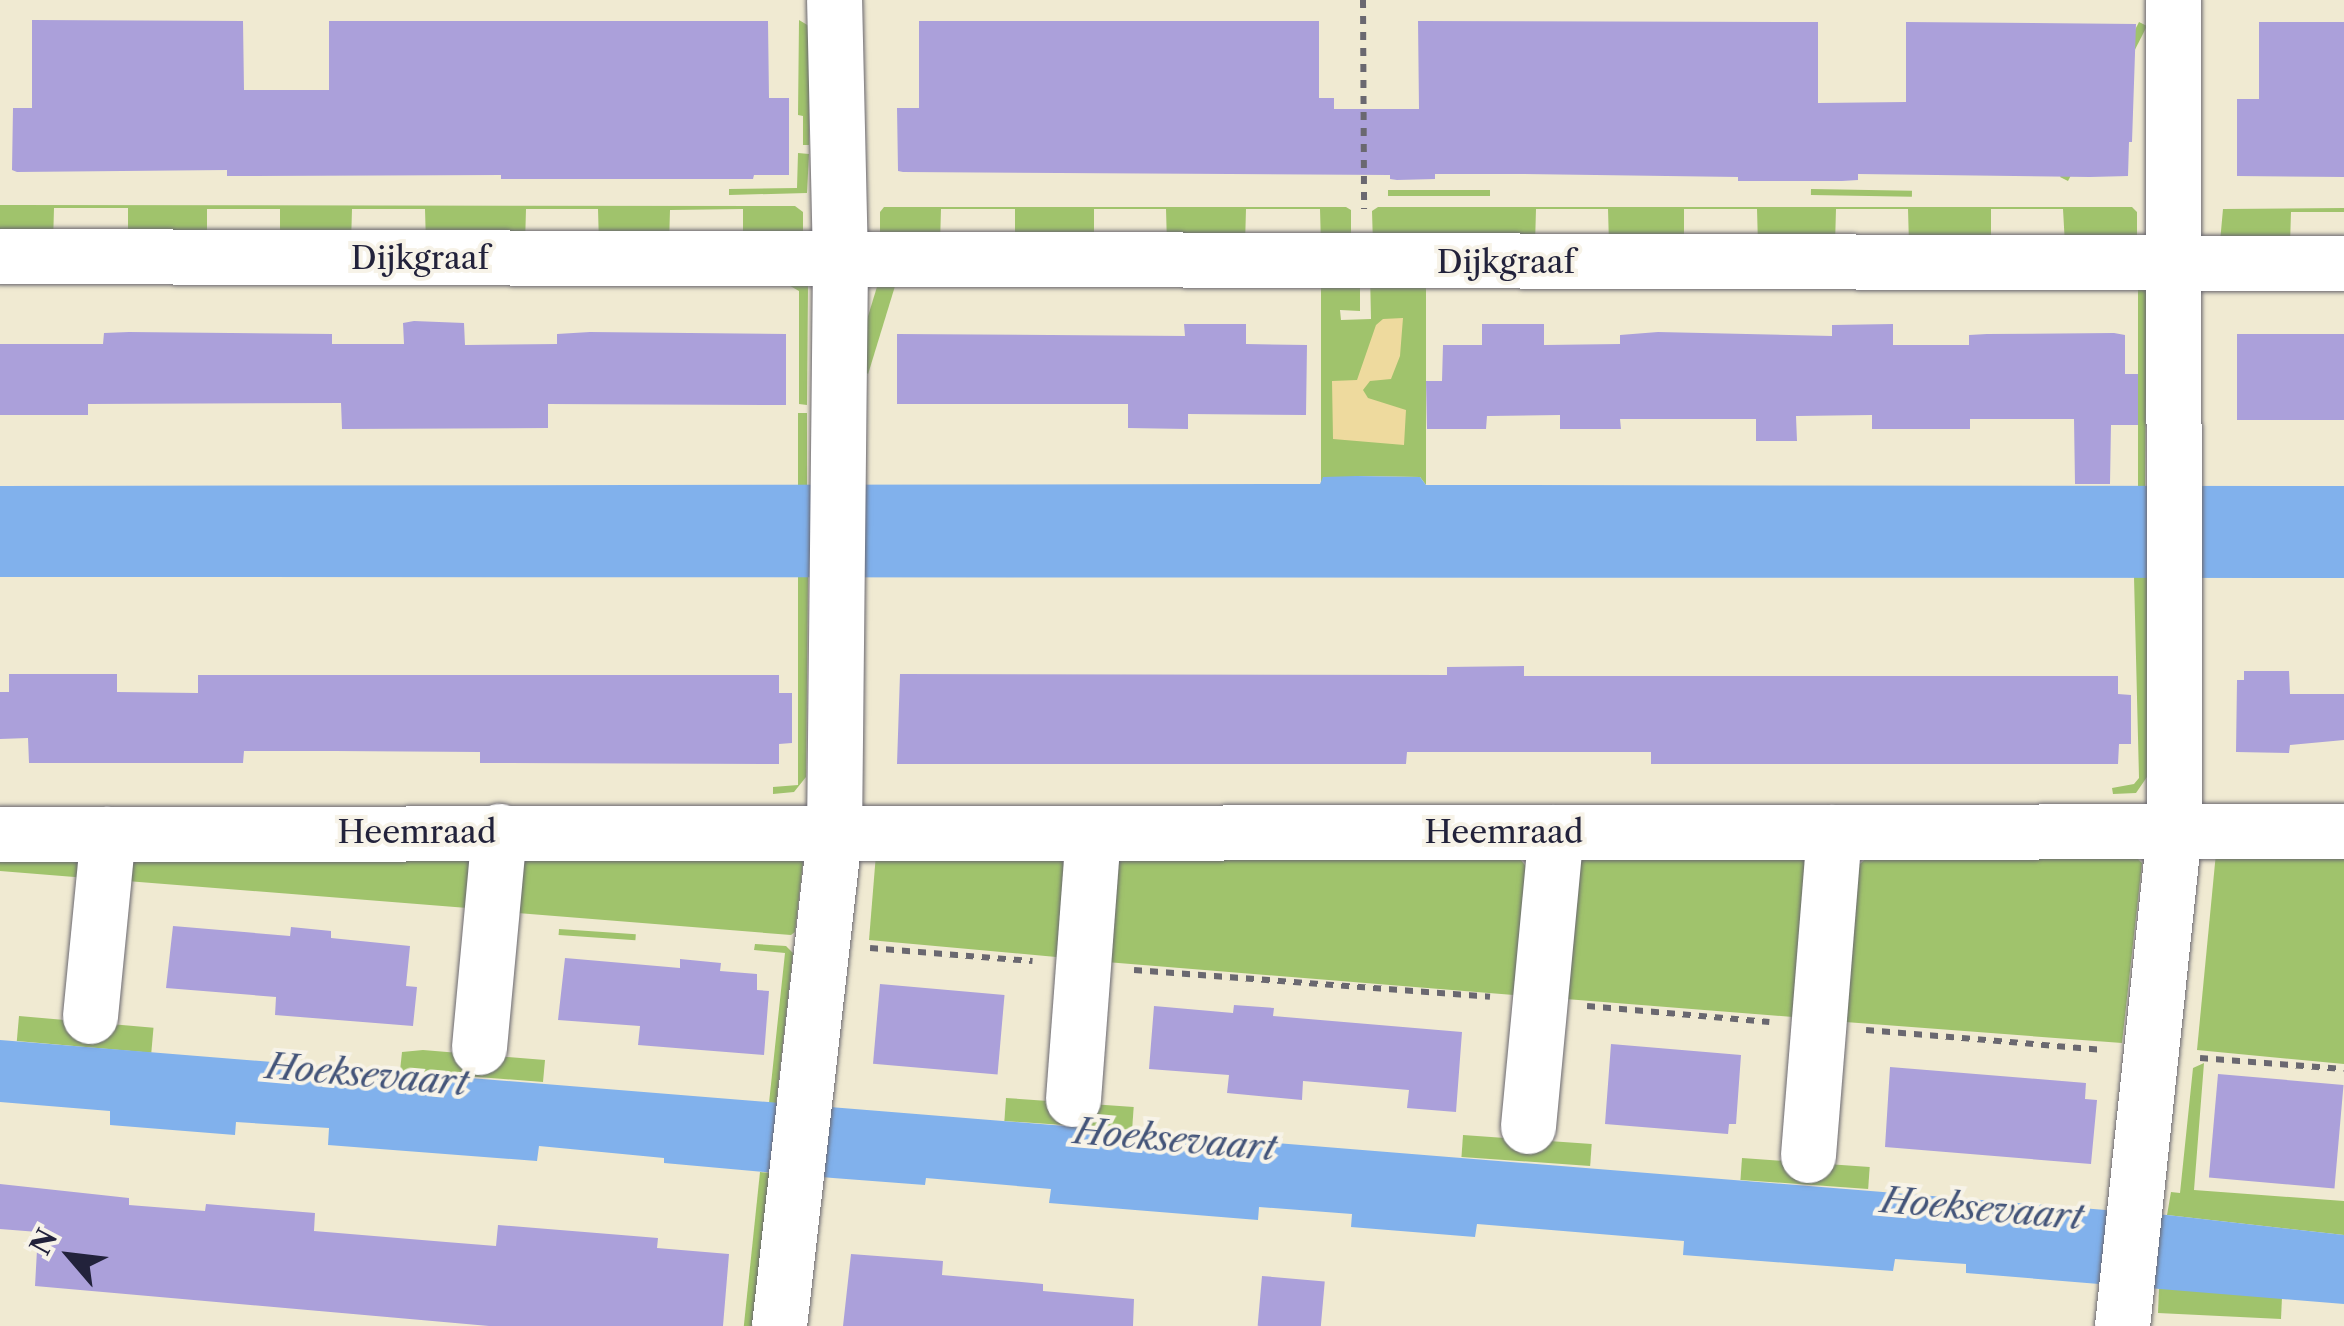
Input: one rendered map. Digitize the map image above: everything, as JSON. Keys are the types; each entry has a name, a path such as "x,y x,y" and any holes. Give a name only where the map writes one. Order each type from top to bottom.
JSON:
{"street":[{"path":"779,1326 798,1185 834,836 840,261 834,0"},
{"path":"2124,1307 2174,830 2173,0"},
{"name":"Dijkgraaf","path":"0,256 2344,263"},
{"path":"479,1047 499,831"},
{"path":"1528,1126 1556,832"},
{"path":"1808,1154 1834,832"},
{"name":"Heemraad","path":"0,834 2344,832"},
{"path":"90,1016 108,834"},
{"path":"1072,1099 1093,835"}],"path":[{"path":"1363,0 1364,261"}],"green space":[{"path":"799,20 809,26 809,145 803,145 803,116 798,115"},
{"path":"2139,22 2147,26 2068,181 2060,177"},
{"path":"798,153 809,154 807,193 729,195 729,189 797,188"},
{"path":"1811,189 1912,191 1912,197 1811,195"},
{"path":"1388,190 1490,190 1490,196 1388,196"},
{"path":"0,205 795,206 803,212 803,237 743,245 743,209 670,210 669,245 599,245 598,209 526,209 525,245 426,245 425,209 352,209 351,245 280,245 280,209 207,209 207,244 128,244 128,208 54,208 53,244 0,243"},
{"path":"884,207 1346,207 1351,210 1351,245 1321,245 1320,209 1246,209 1245,245 1167,245 1166,209 1094,209 1094,245 1015,244 1015,209 941,209 940,244 880,240 880,212"},
{"path":"1378,207 2132,207 2137,212 2137,240 2065,245 2063,209 1991,209 1991,245 1909,245 1908,209 1836,209 1835,245 1758,245 1757,209 1684,209 1684,245 1609,245 1608,209 1536,209 1535,245 1373,245 1372,211"},
{"path":"2344,208 2344,212 2291,212 2290,245 2220,242 2223,209"},
{"path":"1321,273 1360,273 1360,311 1340,310 1341,320 1371,319 1370,273 1426,274 1426,485 1420,477 1358,476 1321,484"},
{"path":"880,277 896,282 868,374 852,369"},
{"path":"2138,279 2147,286 2145,486 2138,486"},
{"path":"785,283 808,285 807,405 799,404 799,291"},
{"path":"798,413 807,413 807,485 798,485"},
{"path":"798,576 808,576 806,777 794,792 773,794 773,787 798,785"},
{"path":"2134,577 2147,577 2147,777 2136,793 2113,794 2112,788 2134,784 2139,778"},
{"path":"0,849 69,854 87,872 87,878 0,871"},
{"path":"1803,850 1818,873 1805,1018 1553,998 1562,876 1586,855"},
{"path":"2344,851 2344,1064 2197,1050 2216,853"},
{"path":"137,854 462,854 482,876 480,909 114,880"},
{"path":"529,854 799,858 803,862 795,932 791,935 506,912 509,878"},
{"path":"876,854 1057,854 1075,878 1067,958 869,940"},
{"path":"1125,855 1517,855 1535,878 1526,996 1094,961 1101,877"},
{"path":"1870,855 2137,858 2142,863 2122,1043 1832,1021 1843,879"},
{"path":"559,929 636,934 635,940 559,935"},
{"path":"755,944 786,946 793,953 776,1104 769,1103 785,953 754,950"},
{"path":"19,1016 153,1028 151,1053 17,1041"},
{"path":"423,1050 545,1060 543,1082 400,1071 402,1052"},
{"path":"2204,1063 2194,1190 2344,1201 2344,1235 2167,1215 2171,1192 2180,1193 2193,1068"},
{"path":"1006,1098 1134,1107 1132,1130 1004,1121"},
{"path":"1463,1135 1592,1144 1590,1166 1461,1157"},
{"path":"1742,1158 1870,1167 1868,1189 1740,1180"},
{"path":"760,1172 770,1173 754,1326 744,1326"},
{"path":"2159,1287 2282,1297 2281,1319 2158,1313"}],"sand":[{"path":"1403,318 1400,356 1391,379 1370,381 1363,390 1368,398 1406,410 1404,445 1333,439 1332,381 1357,380 1376,325 1383,319"}],"water":[{"path":"1323,477 1420,477 1426,485 2344,486 2344,578 0,577 0,486 1320,484"},
{"name":"Hoeksevaart","path":"0,1040 2167,1215 2344,1235 2344,1304 1966,1273 1966,1264 1895,1259 1893,1271 1683,1255 1684,1241 1477,1224 1475,1237 1351,1227 1352,1214 1259,1207 1258,1220 1049,1203 1051,1189 926,1178 925,1185 833,1178 664,1163 664,1158 539,1146 537,1161 328,1145 329,1128 236,1122 235,1135 110,1125 110,1111 0,1102"}],"building":[{"path":"32,20 243,21 244,90 329,90 329,21 768,21 769,98 789,98 789,175 754,175 753,179 501,179 501,175 227,176 227,170 17,172 12,170 13,108 32,108"},
{"path":"919,21 1319,21 1319,98 1334,98 1334,109 1419,109 1418,21 1818,22 1818,103 1906,102 1906,22 2136,24 2132,142 2128,176 2090,177 1858,174 1858,180 1842,181 1738,181 1738,177 1435,174 1435,179 1397,180 1390,179 1390,175 903,172 898,171 897,108 919,108"},
{"path":"2259,22 2344,22 2344,177 2237,176 2237,99 2259,99"},
{"path":"403,323 464,323 465,345 557,344 557,334 590,332 786,334 786,405 548,404 548,428 342,429 341,403 88,404 88,415 0,415 0,344 103,344 104,333 129,332 332,334 332,344 404,344"},
{"path":"1184,324 1246,324 1246,344 1307,345 1306,415 1188,414 1188,429 1128,428 1128,404 897,404 897,334 1185,336"},
{"path":"1482,324 1544,324 1544,345 1620,344 1620,335 1658,332 1832,336 1832,325 1893,324 1893,345 1969,345 1969,335 1987,334 2114,333 2125,335 2125,374 2138,374 2138,425 2111,425 2110,484 2075,484 2074,419 1970,419 1970,429 1872,429 1872,415 1796,416 1797,441 1756,441 1756,419 1620,419 1621,429 1560,429 1560,415 1487,416 1486,429 1427,429 1426,381 1442,381 1443,345 1482,345"},
{"path":"2237,334 2344,334 2344,420 2237,420"},
{"path":"1524,666 1524,676 2118,676 2118,694 2131,695 2131,744 2119,744 2118,764 1651,764 1651,752 1407,752 1406,764 897,764 900,674 1447,675 1447,667"},
{"path":"2244,671 2289,671 2290,694 2344,694 2344,740 2290,745 2289,753 2236,752 2237,680 2244,680"},
{"path":"9,674 117,674 117,692 198,693 198,675 779,675 779,693 792,693 792,743 779,744 779,764 480,763 480,752 335,751 244,751 243,763 29,763 28,738 0,739 0,692 9,692"},
{"path":"173,926 290,936 291,927 331,931 331,938 410,946 406,986 417,987 413,1026 275,1015 276,997 166,988"},
{"path":"565,958 680,968 680,959 721,963 720,971 757,974 757,990 769,991 764,1055 638,1045 640,1026 558,1020"},
{"path":"880,984 1005,995 998,1075 873,1064"},
{"path":"1234,1005 1274,1008 1273,1016 1462,1032 1456,1112 1407,1108 1409,1090 1303,1081 1302,1100 1227,1093 1229,1075 1149,1069 1154,1006 1233,1013"},
{"path":"1611,1044 1741,1055 1736,1124 1729,1124 1728,1134 1605,1124"},
{"path":"1890,1067 2086,1083 2085,1099 2097,1100 2091,1164 1885,1147"},
{"path":"2218,1074 2344,1085 2334,1189 2209,1178"},
{"path":"0,1184 129,1198 129,1205 205,1211 206,1204 315,1213 314,1231 446,1242 496,1246 498,1225 658,1238 657,1248 729,1254 723,1326 489,1326 35,1286 38,1232 0,1229"},
{"path":"851,1254 943,1261 942,1275 1043,1284 1043,1291 1134,1299 1133,1326 843,1326"},
{"path":"1262,1276 1325,1281 1321,1326 1258,1326"}]}
